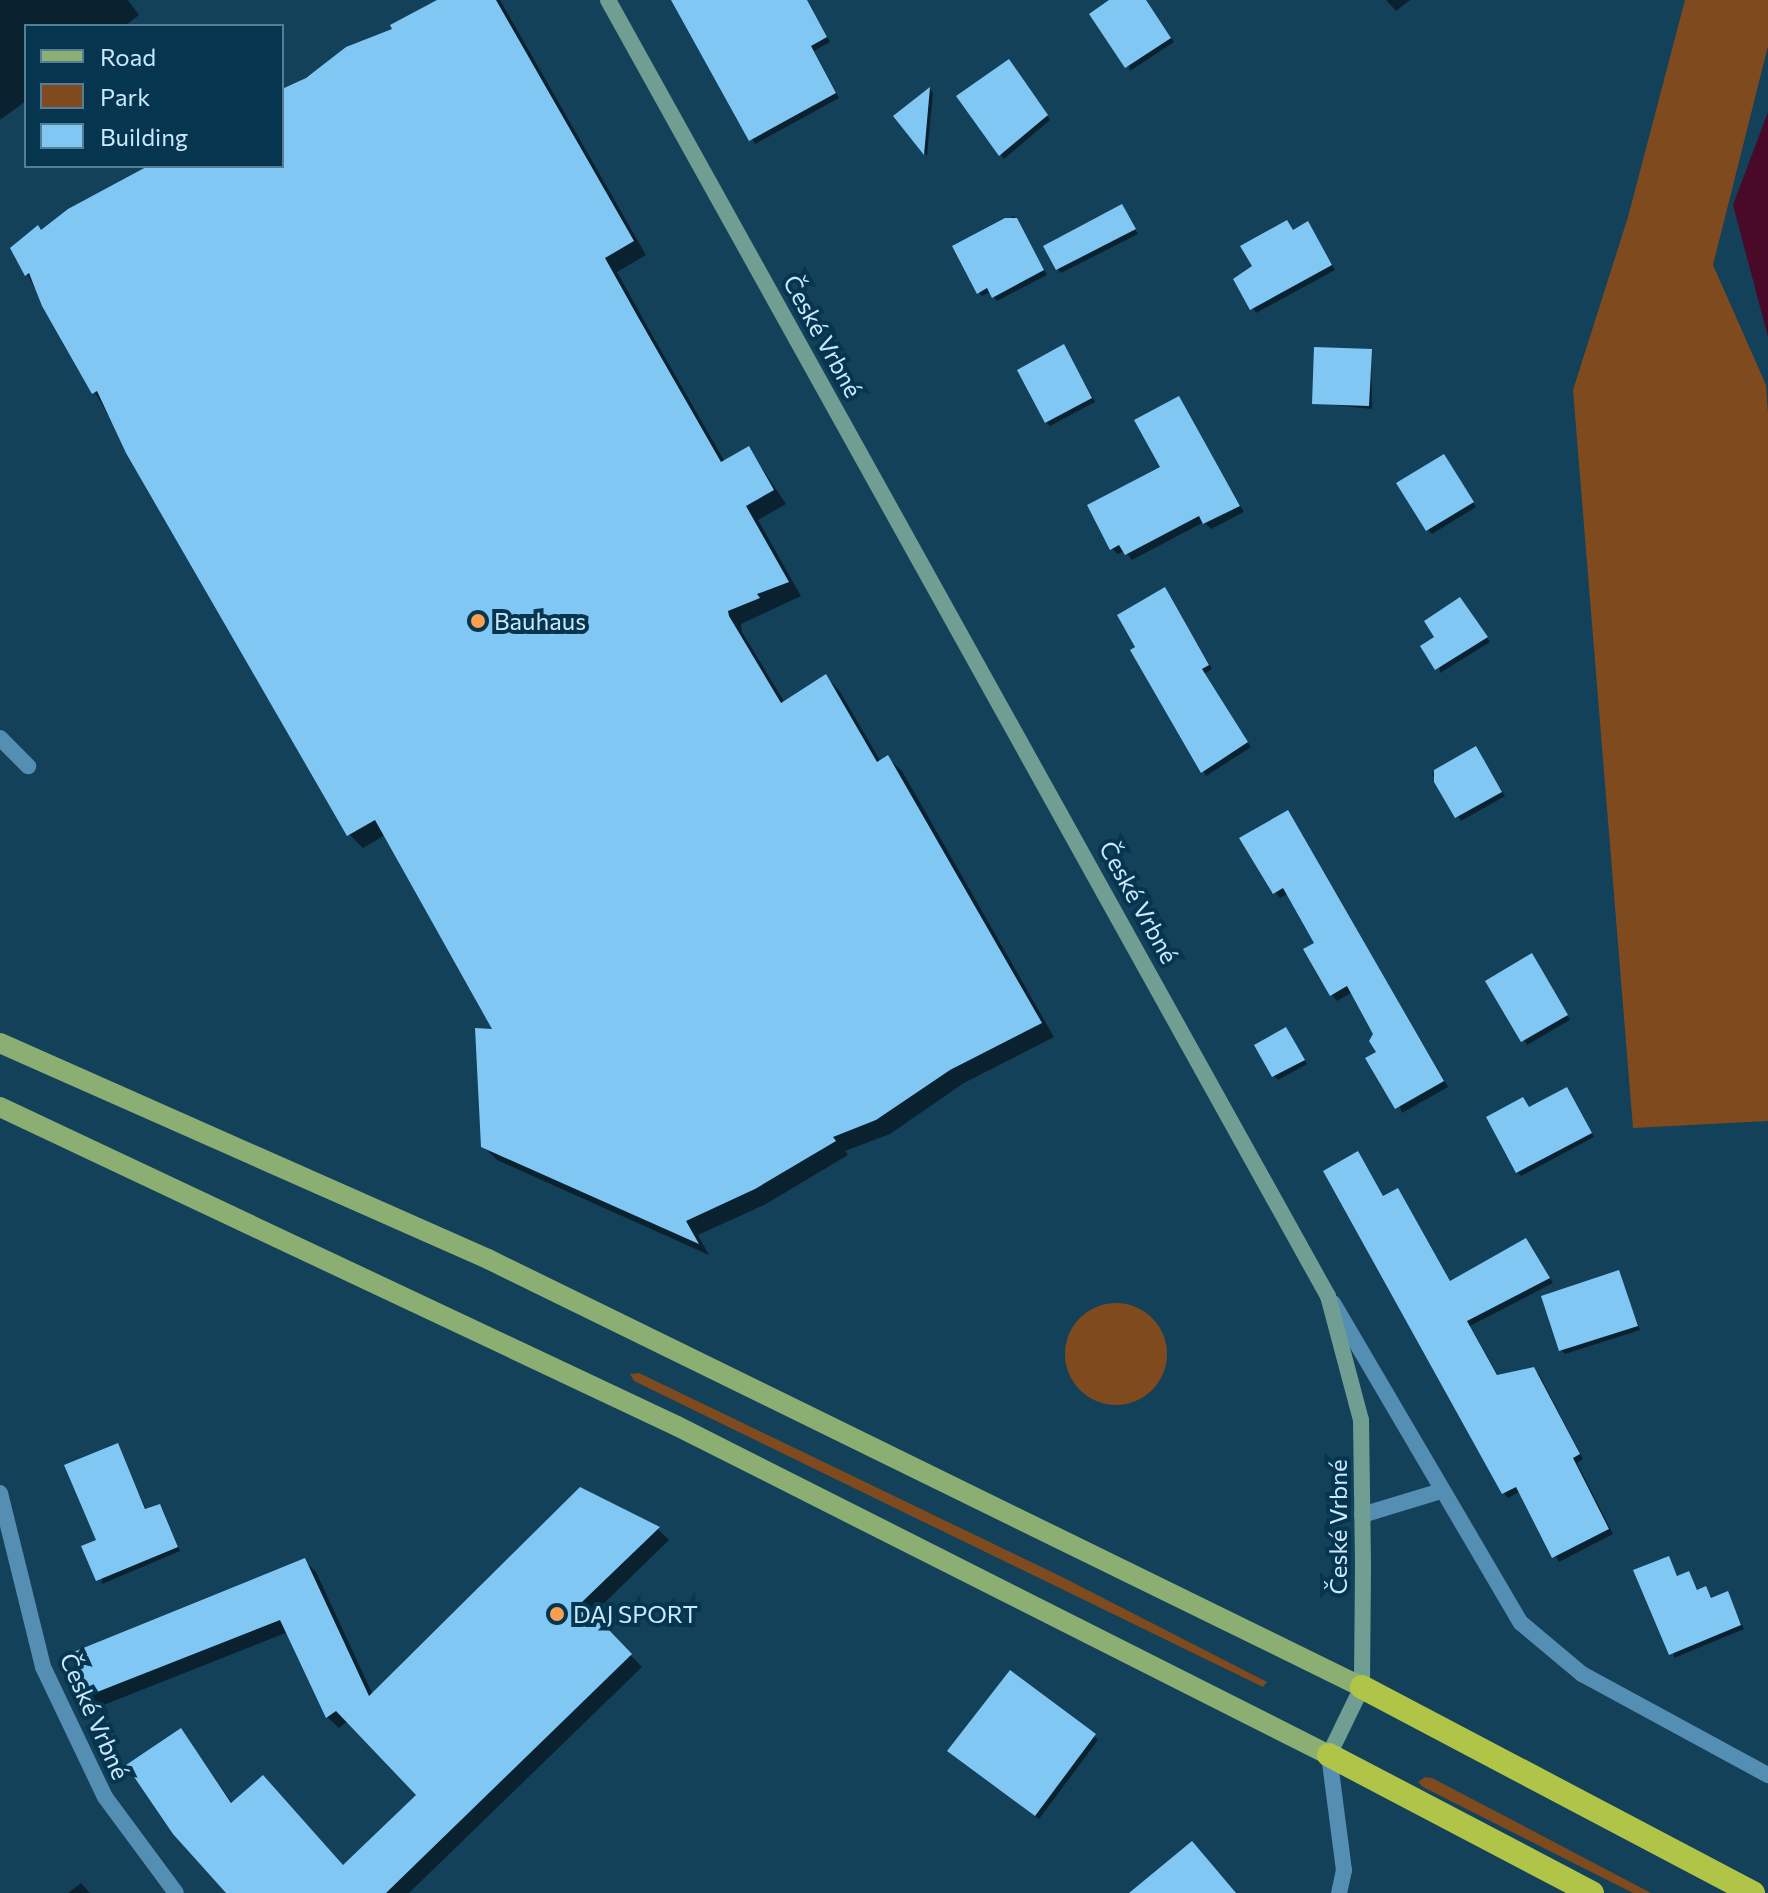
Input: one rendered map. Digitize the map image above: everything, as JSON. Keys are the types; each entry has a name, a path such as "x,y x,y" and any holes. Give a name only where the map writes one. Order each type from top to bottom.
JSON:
{"highway":[{"path":"1362,1687 1753,1893"},
{"path":"1329,1755 1592,1893"}],"main road":[{"path":"0,1043 488,1259 1362,1687"},
{"path":"0,1107 677,1426 1329,1755"}],"street":[{"name":"České Vrbné","path":"608,0 1328,1296 1361,1420 1362,1515 1362,1687 1329,1755"},
{"path":"0,738 28,766"},
{"path":"1328,1296 1521,1623 1582,1674 1768,1775"},
{"path":"1362,1515 1441,1491"},
{"name":"České Vrbné","path":"0,1493 43,1667 105,1797 176,1893"},
{"path":"1329,1755 1344,1870 1339,1893"}],"green space":[{"path":"1685,0 1768,0 1768,46 1713,265 1766,385 1768,413 1768,1121 1633,1128 1573,390 1628,217"},
{"path":"1116,1303 1136,1307 1152,1318 1163,1334 1167,1354 1163,1374 1152,1390 1136,1401 1116,1405 1096,1401 1080,1390 1069,1374 1065,1354 1069,1334 1080,1318 1096,1307"},
{"path":"639,1373 1062,1577 1267,1682 1263,1687 634,1381 630,1374"},
{"path":"1425,1777 1651,1893 1633,1893 1423,1787 1418,1782"}],"shaded area":[{"path":"1768,112 1768,337 1733,205"}],"building":[{"name":"Bauhaus","path":"437,0 496,0 634,241 605,258 638,317 721,462 749,446 774,490 746,506 789,582 757,594 760,598 728,611 729,616 781,703 826,674 877,762 888,755 1042,1023 950,1070 876,1120 833,1137 836,1141 755,1189 686,1221 699,1244 481,1147 475,1028 492,1029 375,820 347,836 126,453 97,391 92,394 42,306 29,273 25,276 10,248 38,225 41,230 68,209 144,168 284,168 284,88 306,78 346,47 392,29 390,25"},
{"path":"671,0 807,0 827,37 811,46 836,93 749,141"},
{"path":"1109,0 1146,0 1171,38 1125,68 1089,14"},
{"path":"1009,59 1048,115 999,156 956,96"},
{"path":"930,87 924,155 893,116"},
{"path":"1122,204 1136,229 1056,270 1043,246"},
{"path":"1005,218 1017,218 1044,270 992,298 987,288 977,294 952,246"},
{"path":"1287,220 1293,230 1308,221 1332,265 1250,310 1233,279 1252,266 1240,246"},
{"path":"1064,344 1092,398 1045,423 1017,370"},
{"path":"1314,347 1372,349 1369,406 1312,404"},
{"path":"1179,396 1240,506 1203,524 1199,516 1125,555 1119,545 1110,550 1087,505 1160,467 1134,420"},
{"path":"1444,454 1474,502 1426,531 1396,483"},
{"path":"1165,587 1209,665 1202,669 1248,742 1201,773 1130,650 1135,647 1117,615"},
{"path":"1460,597 1488,637 1435,670 1420,646 1434,637 1424,621"},
{"path":"1476,746 1502,792 1455,818 1434,782 1434,770"},
{"path":"1288,810 1444,1081 1395,1109 1365,1058 1376,1052 1369,1041 1373,1034 1347,986 1330,996 1303,949 1314,943 1283,888 1273,894 1239,838"},
{"path":"1532,953 1568,1015 1521,1042 1485,981"},
{"path":"1286,1027 1305,1060 1272,1077 1254,1045"},
{"path":"1567,1087 1592,1133 1516,1173 1486,1117 1523,1097 1529,1107"},
{"path":"1358,1151 1383,1196 1398,1188 1450,1281 1526,1238 1550,1278 1467,1321 1497,1375 1534,1367 1580,1454 1573,1458 1609,1529 1552,1558 1516,1487 1502,1494 1323,1171"},
{"path":"1619,1270 1638,1326 1559,1351 1541,1296"},
{"path":"118,1443 145,1509 160,1504 178,1547 96,1581 81,1546 96,1540 64,1465"},
{"path":"580,1487 660,1527 582,1602 632,1654 386,1893 226,1893 173,1834 126,1765 181,1728 231,1803 263,1775 343,1865 416,1795 336,1711 326,1718 280,1620 87,1696 71,1653 305,1558 369,1696"},
{"path":"1669,1556 1677,1576 1689,1571 1697,1590 1706,1586 1711,1598 1728,1591 1741,1625 1669,1655 1633,1570"},
{"path":"1010,1670 1096,1734 1035,1816 947,1751"},
{"path":"1192,1841 1236,1893 1129,1893"}],"place":[{"name":"Bauhaus","path":"478,621"},
{"name":"DAJ SPORT","path":"557,1614"}]}
